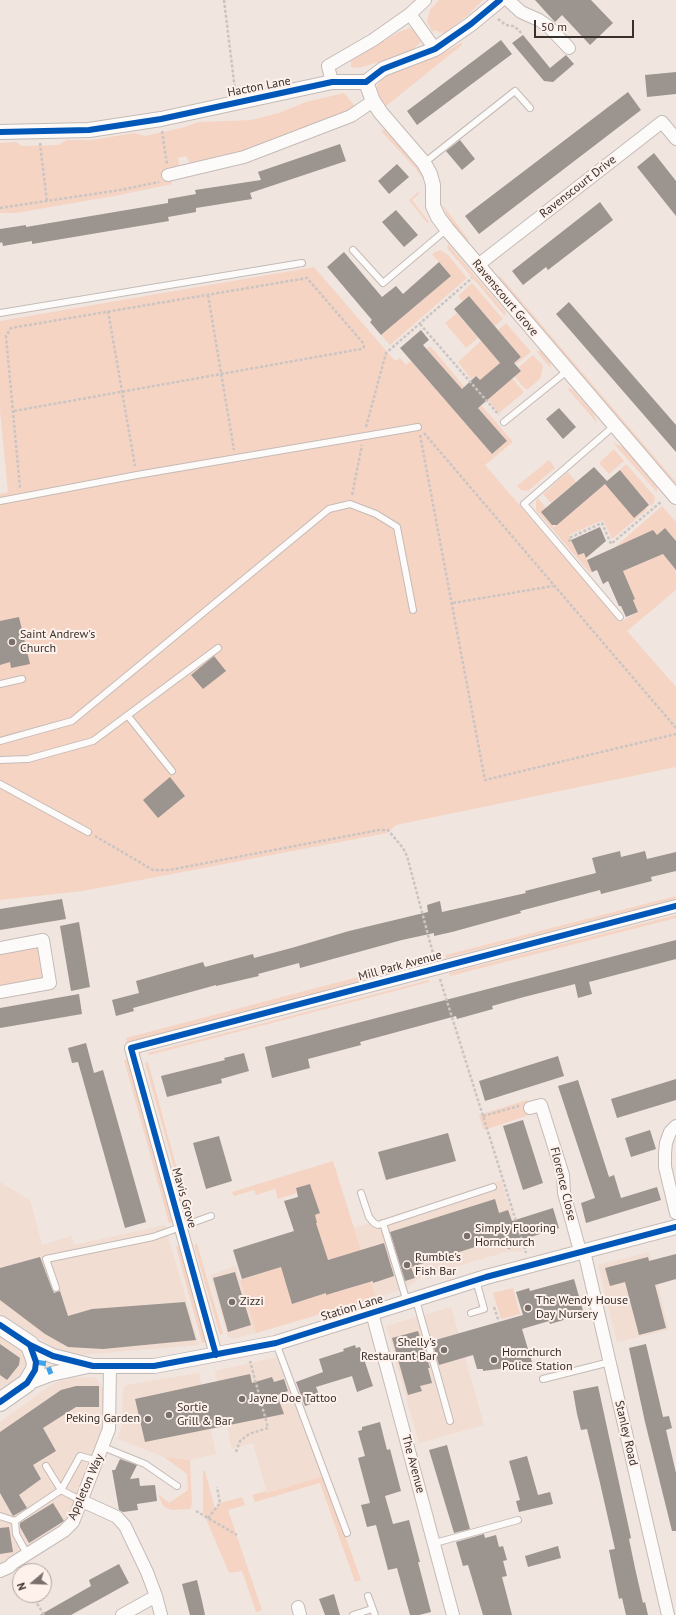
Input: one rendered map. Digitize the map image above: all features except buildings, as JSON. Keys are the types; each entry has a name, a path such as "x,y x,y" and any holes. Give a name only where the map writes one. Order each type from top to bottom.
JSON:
{"main road":[{"name":"Station Lane","path":"0,1325 30,1345"},
{"path":"0,1402 28,1383 35,1370 36,1366 30,1345"}],"street":[{"path":"332,82 328,66 373,40 410,14 425,0"},
{"path":"366,82 384,70 434,49 470,24 500,0"},
{"path":"508,0 525,14 548,26 569,48"},
{"path":"410,14 434,49"},
{"name":"Hacton Lane","path":"0,132 89,130 160,119 332,82 366,82"},
{"name":"Ravenscourt Grove","path":"366,82 373,101 381,113 424,163 430,174 433,185 433,206 438,217 567,371 674,495"},
{"path":"168,175 244,157 351,116 373,101"},
{"name":"Ravenscourt Drive","path":"480,268 662,122 676,139"},
{"name":"Mill Park Avenue","path":"130,1048 676,906"},
{"path":"0,948 43,940 50,983 0,992"},
{"name":"Mavis Grove","path":"130,1048 216,1354"},
{"name":"Florence Close","path":"530,1108 541,1105 563,1175 564,1193 582,1251"},
{"path":"676,1126 670,1132 665,1153 666,1168 676,1213"},
{"name":"Station Lane","path":"28,1383 51,1374 93,1366 154,1366 276,1343 476,1280 676,1227"},
{"name":"Stanley Road","path":"582,1251 610,1362 668,1615"},
{"name":"The Avenue","path":"372,1313 453,1615"},
{"name":"Station Lane","path":"30,1345 53,1356 93,1366"},
{"name":"Appleton Way","path":"0,1571 9,1567 64,1531 72,1522 98,1461 111,1416 110,1366"},
{"path":"82,1501 117,1517 125,1526 156,1596 161,1615"},
{"path":"122,1615 156,1596"}],"lane":[{"path":"424,163 515,91 530,108"},
{"path":"353,250 383,283 447,229"},
{"path":"0,313 302,263"},
{"path":"504,422 567,371"},
{"path":"614,426 524,504 620,617"},
{"path":"0,501 20,496 236,457 418,427"},
{"path":"0,741 72,721 329,509 350,504 376,514 397,527 412,610"},
{"path":"0,760 28,759 93,741 218,648"},
{"path":"0,684 22,679"},
{"path":"128,716 172,771"},
{"path":"0,784 88,832"},
{"path":"361,1193 369,1217 378,1225 493,1187"},
{"path":"56,1288 46,1259 153,1237 212,1216"},
{"path":"383,1223 411,1301 450,1421"},
{"path":"471,1313 484,1308 476,1280"},
{"path":"276,1343 347,1532"},
{"path":"543,1379 610,1362"},
{"path":"103,1447 145,1464 177,1486"},
{"path":"15,1521 61,1490 80,1456 98,1461"},
{"path":"46,1466 61,1490 82,1501"},
{"path":"0,1516 15,1521"},
{"path":"435,1544 518,1520"},
{"path":"15,1521 16,1534 27,1554"},
{"path":"353,1615 373,1612 368,1596"}],"path":[{"path":"224,0 237,102"},
{"path":"498,19 506,25 513,26 519,30 522,35"},
{"path":"0,208 120,190 169,180 160,119"},
{"path":"39,132 47,202"},
{"path":"350,504 364,437 386,353 420,324 480,268"},
{"path":"14,411 361,349 364,347 363,343 307,278 11,328 7,332 6,336 14,411 20,496"},
{"path":"208,295 236,457"},
{"path":"108,311 137,475"},
{"path":"420,324 504,422"},
{"path":"418,427 676,728"},
{"path":"418,427 453,603 485,780 676,734"},
{"path":"560,547 570,542 569,538 602,523 611,544 674,495"},
{"path":"453,603 553,586"},
{"path":"88,832 153,870 169,870 379,830 388,830 403,848 407,856 437,968 530,1265"},
{"path":"483,1116 524,1104 530,1108"},
{"path":"236,1452 240,1441 249,1434 268,1428 246,1349"},
{"path":"208,1518 220,1503 217,1487"},
{"path":"196,1511 237,1536"},
{"path":"37,1603 44,1615"}],"shaded area":[{"path":"439,0 483,0 468,15 444,34 435,30 433,32 427,22 430,10"},
{"path":"410,28 415,30 422,41 412,50 376,63 358,68 351,67 351,61 355,58 399,32"},
{"path":"461,43 463,44 385,107 377,92 377,86 384,76 399,68 426,60 445,52"},
{"path":"344,93 355,106 349,112 241,154 190,164 186,156 178,158 178,168 170,171 172,184 120,195 16,213 0,213 0,143 16,142 22,146 58,145 67,140 92,140 134,133 145,136 185,127 198,122 251,120 279,113 306,102"},
{"path":"384,129 418,168 423,176 423,179 416,169 381,131"},
{"path":"418,192 419,194 412,200 429,222 427,223 409,200"},
{"path":"442,204 469,240 467,242 448,218"},
{"path":"448,244 506,312 505,316 447,248"},
{"path":"440,250 448,255 467,278 390,345 381,335 451,276 432,254"},
{"path":"314,267 395,361 400,358 406,365 411,361 492,454 507,441 477,406 482,406 513,442 485,465 620,622 638,612 633,600 635,599 623,571 663,554 676,570 676,590 627,631 676,687 676,767 396,825 387,833 83,891 0,900 0,494 8,492 0,411 0,321"},
{"path":"500,276 676,482 676,486 498,278"},
{"path":"472,283 503,319 495,326 470,297 463,302 458,296"},
{"path":"457,313 478,338 466,348 445,323"},
{"path":"506,323 531,352 516,364 514,363 521,357 498,330"},
{"path":"481,341 500,363 480,380 476,375 471,379 458,362"},
{"path":"431,347 473,397 473,401 427,349"},
{"path":"536,351 541,351 550,361 551,368"},
{"path":"533,355 543,366 540,379 528,389 525,389 514,376 521,371 518,368"},
{"path":"512,378 523,393 499,413 483,395"},
{"path":"567,388 572,389 594,414 597,423"},
{"path":"613,443 623,447 657,487 657,492"},
{"path":"614,449 624,461 609,474 599,463"},
{"path":"549,460 555,468 528,491 521,490 517,486"},
{"path":"626,464 655,497 654,503 651,506 620,470"},
{"path":"568,472 576,482 551,503 543,494"},
{"path":"605,484 648,509 612,539 603,520 569,535 578,555 584,553 592,572 590,573 536,510 536,501 538,498 546,508 541,512 554,527"},
{"path":"662,506 676,522 676,541 665,528 657,535 653,531 614,548"},
{"path":"676,896 676,899 446,958 446,955"},
{"path":"676,915 676,918 450,976 449,973"},
{"path":"40,946 46,980 0,988 0,954"},
{"path":"430,958 431,962 127,1043 126,1038"},
{"path":"429,980 429,982 149,1055 148,1053"},
{"path":"128,1059 173,1222 169,1223 124,1060"},
{"path":"148,1062 188,1210 186,1211 145,1063"},
{"path":"527,1100 532,1114 484,1130 479,1115"},
{"path":"333,1161 376,1298 256,1333 240,1280 296,1262 293,1304 310,1298 306,1285 321,1280 326,1295 367,1283 351,1253 328,1260 311,1225 317,1223 315,1215 320,1213 310,1184 296,1188 297,1193 278,1199 275,1189 256,1195 254,1190 234,1196 232,1192"},
{"path":"501,1180 523,1252 509,1251 421,1277 409,1287 376,1298 354,1228"},
{"path":"0,1182 30,1200 42,1245 72,1236 74,1245 165,1225 199,1345 79,1355 61,1352 0,1314"},
{"path":"197,1244 223,1334 220,1335 194,1245"},
{"path":"180,1246 206,1342 202,1343 176,1247"},
{"path":"649,1252 669,1330 617,1342 598,1265"},
{"name":"Zizzi","path":"236,1266 256,1333 233,1339 228,1336 210,1275"},
{"path":"513,1288 520,1314 501,1319 493,1293"},
{"path":"451,1307 484,1425 419,1443 386,1326"},
{"path":"0,1335 24,1350 30,1370 0,1395"},
{"path":"278,1357 324,1476 267,1493 253,1443 232,1449 215,1371"},
{"path":"199,1373 216,1454 190,1460 164,1457 118,1439 122,1425 123,1389 126,1385"},
{"path":"95,1377 104,1389 105,1412 101,1437 67,1521 7,1560 0,1562 0,1422 54,1383 71,1378"},
{"path":"164,1457 190,1460 192,1504 190,1509 171,1510 163,1506 158,1494 169,1503 188,1490 187,1474"},
{"path":"203,1471 205,1471 215,1509 220,1503 242,1497 245,1505 228,1510 262,1610 256,1612 242,1571 229,1573 203,1512"},
{"path":"324,1476 361,1580 355,1582 320,1483 255,1502 252,1495 266,1491 267,1493"}],"marked path":[{"path":"36,1362 47,1364 51,1374"}],"cycle path":[{"path":"0,132 89,130 161,119 332,82 366,82 383,69 435,49 471,24 500,0"},
{"path":"216,1355 131,1048 676,906"},
{"path":"0,1325 30,1345 53,1356 93,1366 154,1366 276,1343 486,1277 676,1227"},
{"path":"0,1402 27,1383 35,1370 36,1362 30,1345"}],"place":[{"name":"Saint Andrew's Church","path":"12,642"},
{"name":"Simply Flooring Hornchurch","path":"467,1236"},
{"name":"Rumble's Fish Bar","path":"407,1265"},
{"name":"Zizzi","path":"232,1302"},
{"name":"The Wendy House Day Nursery","path":"528,1308"},
{"name":"Shelly's Restaurant Bar","path":"444,1350"},
{"name":"Hornchurch Police Station","path":"494,1360"},
{"name":"Jayne Doe Tattoo","path":"242,1399"},
{"name":"Sortie Grill & Bar","path":"169,1415"},
{"name":"Peking Garden","path":"148,1419"}]}
